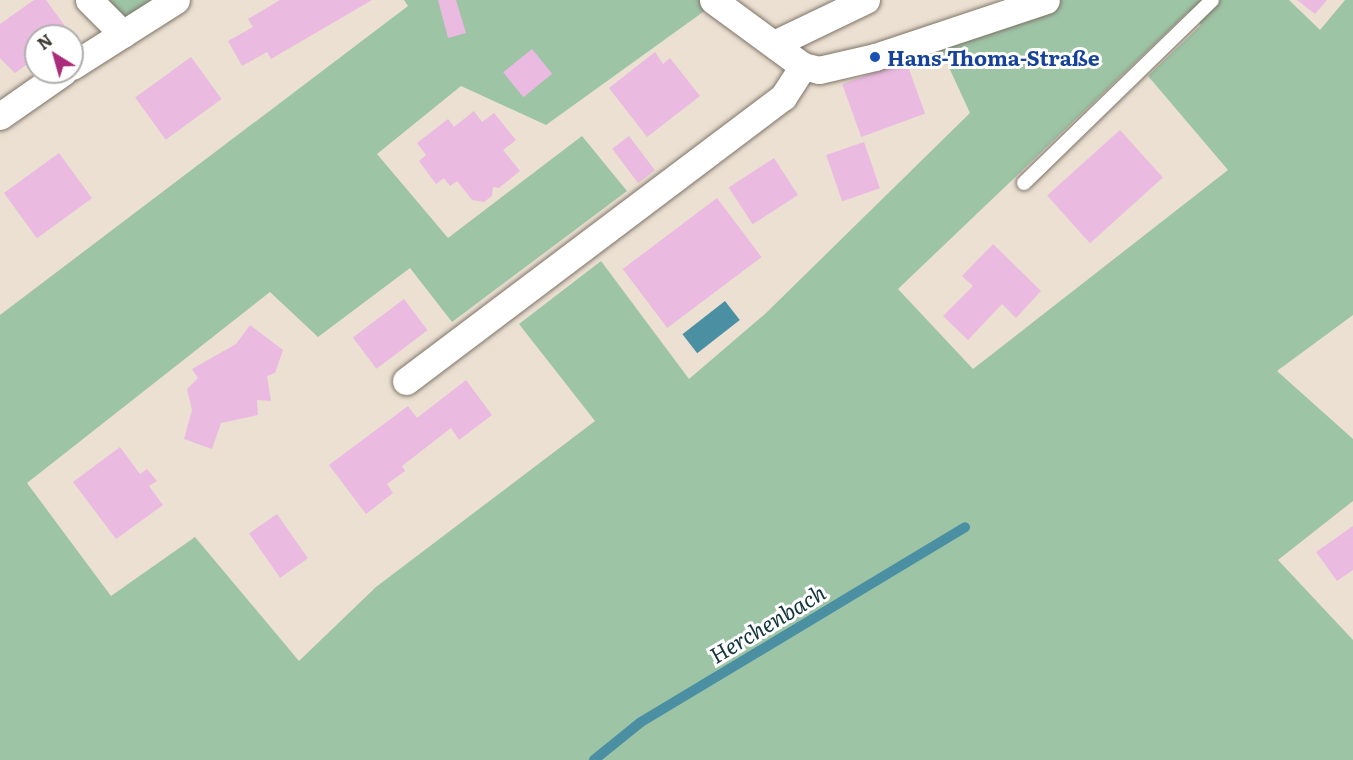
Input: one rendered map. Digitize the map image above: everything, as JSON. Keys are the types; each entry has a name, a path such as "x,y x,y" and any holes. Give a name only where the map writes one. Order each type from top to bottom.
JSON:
{"street":[{"path":"89,0 123,34"},
{"path":"84,58 176,0"},
{"path":"713,0 803,66 835,68 1046,0"},
{"path":"774,44 866,0"},
{"path":"406,381 783,97 803,66"},
{"path":"0,116 46,84"}],"lane":[{"path":"1024,183 1212,0"}],"green space":[{"path":"95,0 163,0 120,25"},
{"path":"404,0 700,0 710,7 546,125 461,86 377,154 448,238 582,136 627,191 452,322 410,268 318,337 270,292 27,483 111,596 195,537 299,661 376,587 595,421 519,324 601,261 689,379 765,314 970,113 940,48 1049,0 1289,0 1320,30 1345,0 1353,0 1353,315 1277,371 1353,439 1353,501 1278,560 1353,640 1353,760 0,760 0,315 408,6","holes":["1188,12 1201,25 1148,76 1228,170 973,369 898,289"]}],"water":[{"path":"725,301 740,320 697,353 682,334"}],"building":[{"path":"34,0 46,0 63,24 24,24 24,67 15,73 0,58 0,24"},
{"path":"280,0 372,0 271,59 267,52 242,66 228,41 253,27 248,19"},
{"path":"438,0 456,0 466,33 448,38"},
{"path":"1297,0 1327,0 1315,14"},
{"path":"532,49 552,74 523,97 503,72"},
{"path":"655,52 663,64 670,58 700,96 647,137 609,88"},
{"path":"191,57 222,99 166,140 135,98"},
{"path":"906,61 925,114 861,137 842,84"},
{"path":"474,111 482,122 494,113 516,140 503,150 520,171 499,188 493,187 492,196 484,202 472,200 457,181 450,186 444,178 436,184 419,161 426,155 417,143 448,119 454,127"},
{"path":"1120,130 1163,178 1090,243 1047,196"},
{"path":"629,136 655,170 638,183 612,149"},
{"path":"864,142 880,188 842,201 826,155"},
{"path":"59,153 92,198 37,238 4,193"},
{"path":"774,158 798,195 753,224 729,187"},
{"path":"717,198 762,257 667,328 623,269"},
{"path":"993,244 1041,291 1016,318 1002,304 968,340 943,316 973,286 962,276"},
{"path":"404,299 427,330 376,369 353,338"},
{"path":"250,325 283,350 275,373 267,376 271,401 257,400 258,415 221,423 212,449 184,439 192,410 187,389 198,378 192,369 236,344"},
{"path":"466,380 492,415 459,440 451,428 402,466 405,471 387,484 393,493 366,514 329,465 408,406 417,418"},
{"path":"120,447 140,474 147,469 157,481 149,486 163,505 116,539 73,482"},
{"path":"277,514 308,558 280,578 249,534"},
{"path":"1353,526 1353,570 1337,581 1316,552"}],"waterway":[{"name":"Herchenbach","path":"594,760 641,722 965,527"}],"place":[{"name":"Hans-Thoma-Straße","path":"875,57"}]}
